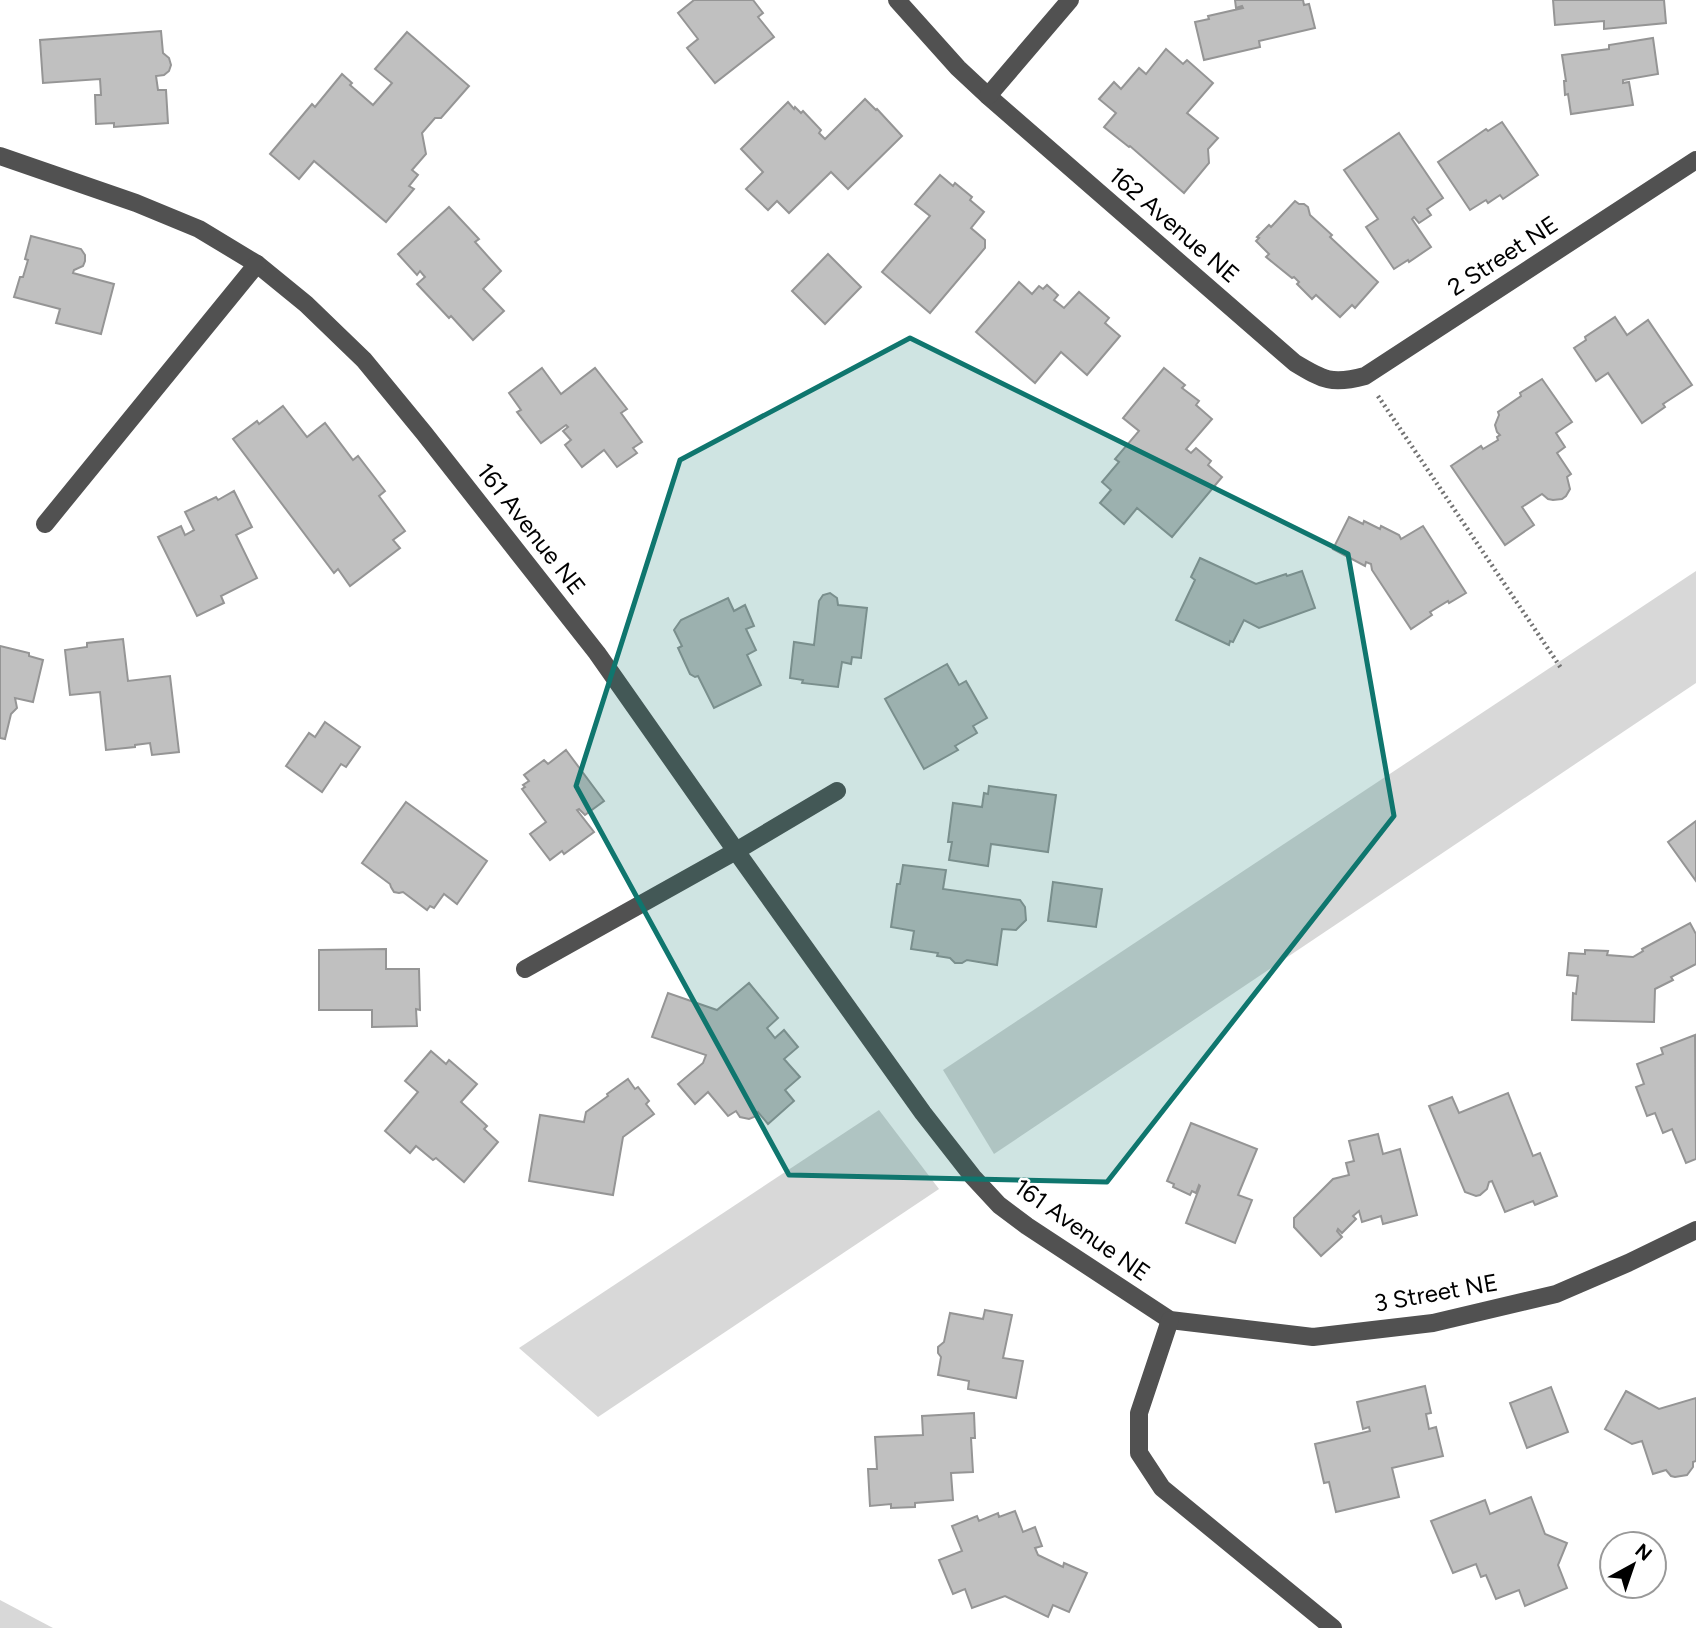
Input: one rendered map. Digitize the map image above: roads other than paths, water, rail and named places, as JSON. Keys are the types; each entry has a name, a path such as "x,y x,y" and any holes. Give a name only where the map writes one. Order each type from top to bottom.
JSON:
{"street":[{"name":"162 Avenue NE","path":"897,0 958,68 988,96 1295,363 1333,382"},
{"path":"988,96 1070,0"},
{"name":"161 Avenue NE","path":"0,156 136,202 199,229 257,264 306,304 364,360 597,653 923,1113 982,1186 999,1205 1027,1226 1170,1320"},
{"name":"2 Street NE","path":"1333,382 1365,376 1696,160"},
{"path":"45,524 257,264"},
{"path":"525,969 837,791"},
{"name":"3 Street NE","path":"1170,1320 1314,1337 1433,1324 1556,1294 1696,1230"},
{"path":"1170,1320 1139,1413 1139,1453 1162,1489 1332,1628"}]}
